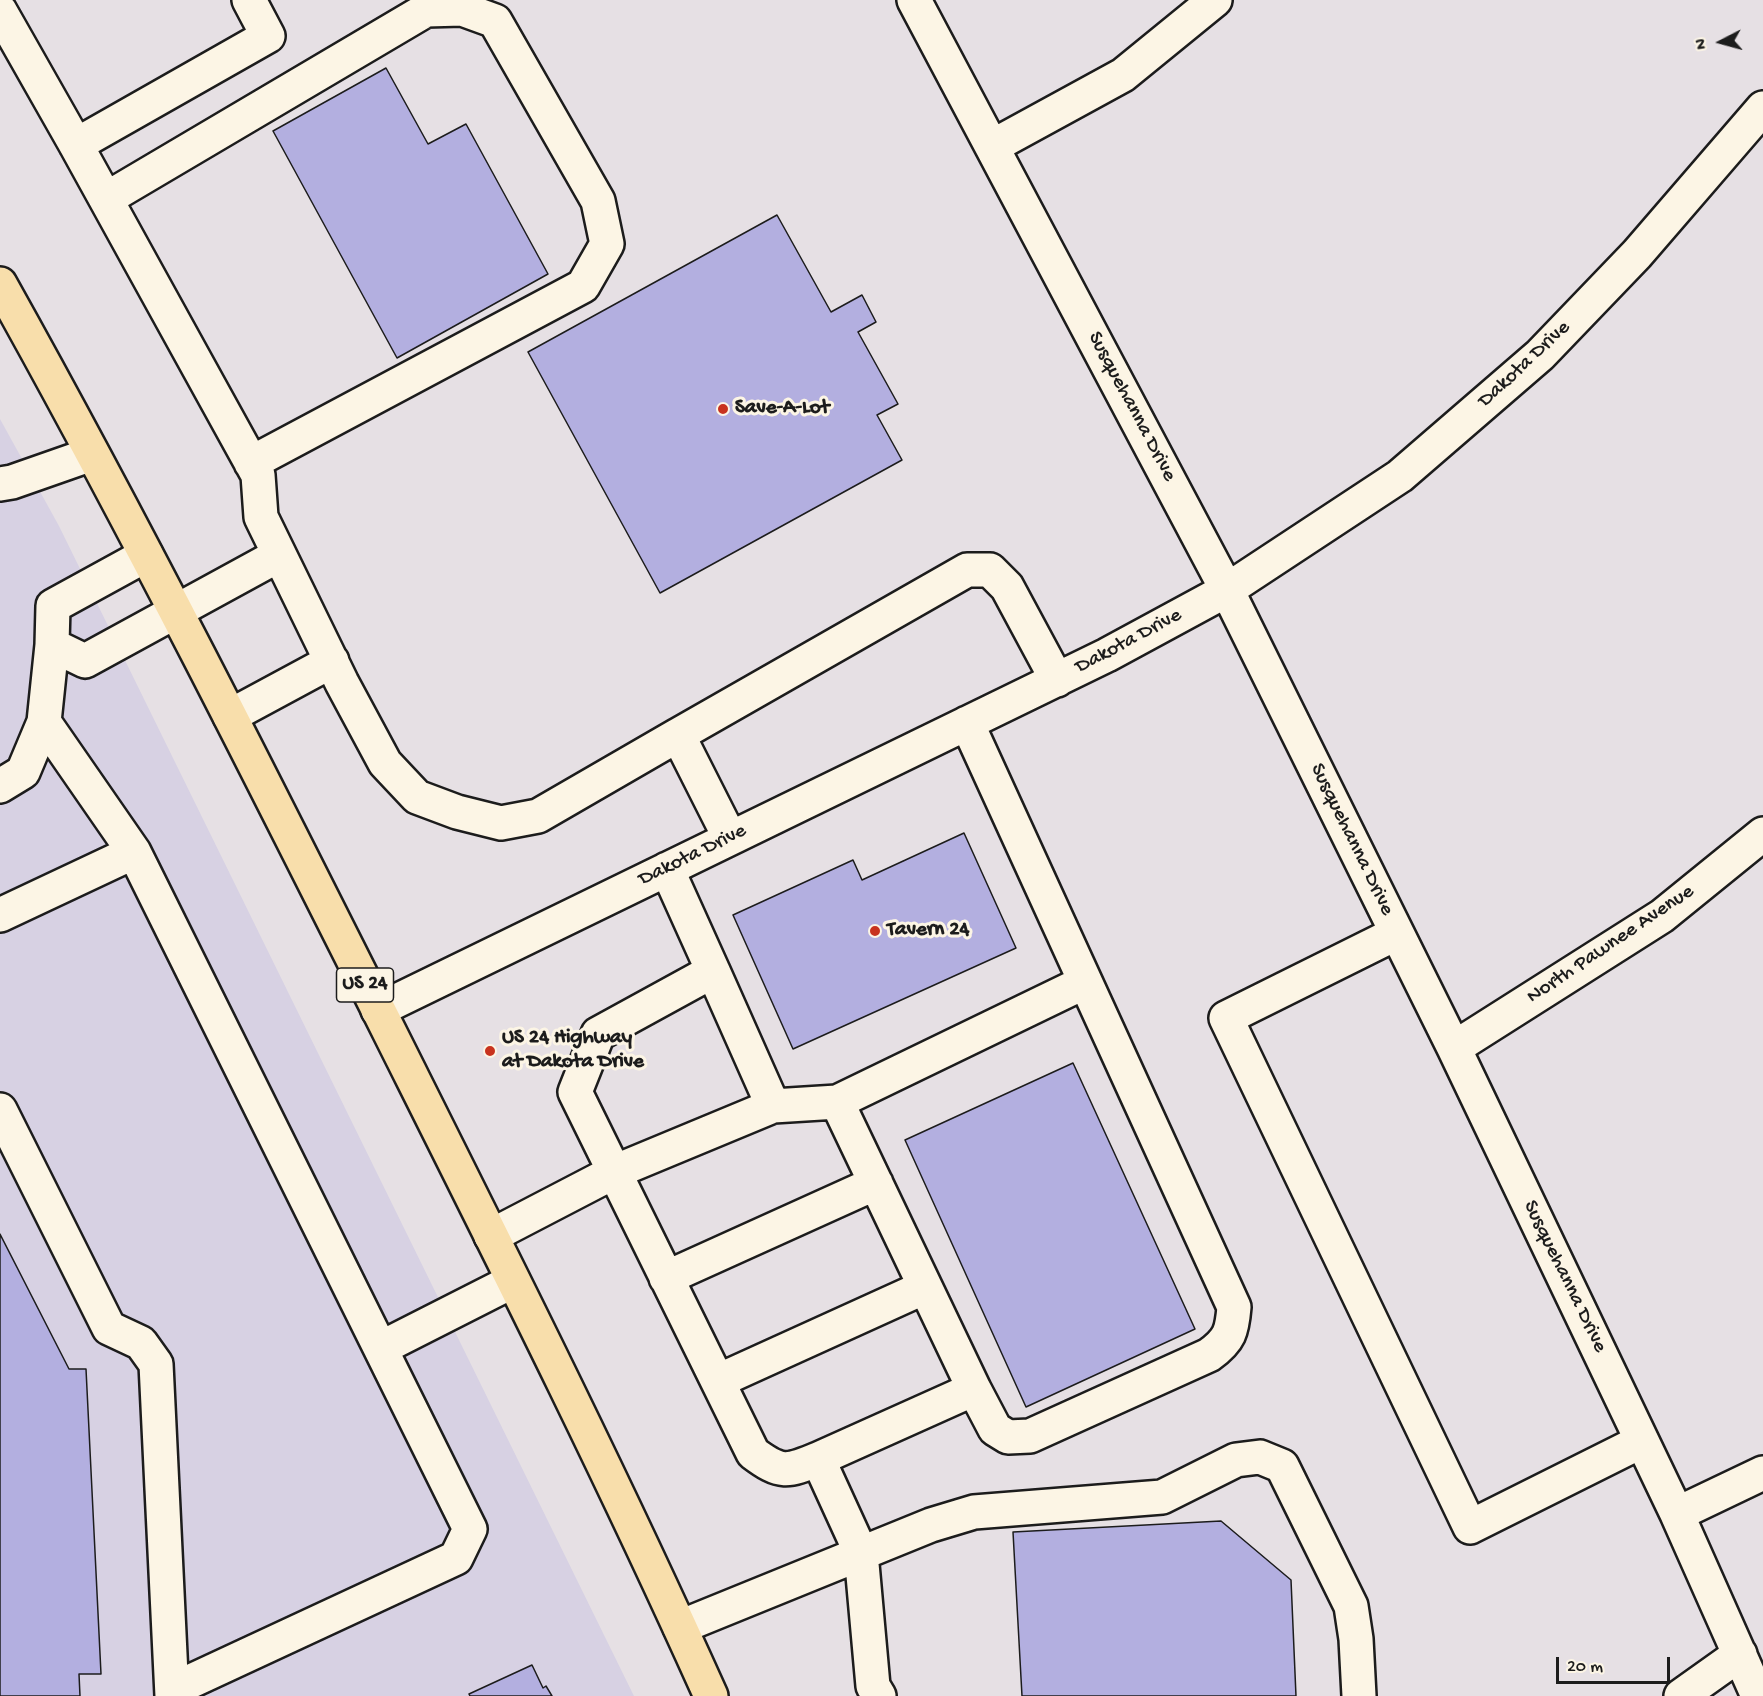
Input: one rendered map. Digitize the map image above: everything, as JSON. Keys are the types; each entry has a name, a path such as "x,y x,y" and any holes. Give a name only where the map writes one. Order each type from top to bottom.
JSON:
{"highway":[{"name":"US 24","path":"0,285 230,716 569,1391 711,1696"}],"street":[{"path":"76,145 268,36 249,0"},
{"name":"Susquehanna Drive","path":"914,0 1227,590 1454,1048 1677,1514 1758,1696"},
{"path":"993,146 1123,75 1215,0"},
{"path":"106,199 426,10 462,9 495,21 598,201 607,244 583,286 251,463"},
{"path":"0,11 10,54 76,145 258,475 261,517 385,763 417,797 456,812 501,823 538,816 967,570 990,570 1007,587 1057,680"},
{"name":"Dakota Drive","path":"378,1010 1057,680 1227,590 1400,476 1540,355 1637,254 1763,108"},
{"path":"0,484 12,482 92,454"},
{"path":"0,786 23,772 44,722 52,645 53,606 146,555"},
{"path":"52,645 85,661 279,555"},
{"path":"230,716 332,660"},
{"path":"0,1110 109,1328 141,1343 156,1364 172,1693 456,1558 470,1529 381,1348 134,852 44,722"},
{"path":"837,1102 995,1430 1008,1437 1030,1436 1209,1355 1222,1345 1232,1330 1234,1307 967,723"},
{"path":"678,735 730,838"},
{"name":"North Pawnee Avenue","path":"1454,1048 1662,916 1763,834"},
{"path":"0,915 134,852"},
{"path":"667,869 772,1106"},
{"path":"1397,933 1226,1018 1470,1527 1642,1441"},
{"path":"713,971 598,1034 575,1092 753,1453 780,1469 792,1470 974,1389"},
{"path":"491,1236 614,1172 772,1106 837,1102 1085,982"},
{"path":"666,1278 876,1183"},
{"path":"381,1348 513,1281"},
{"path":"718,1381 925,1287"},
{"path":"680,1627 931,1525 974,1512 1162,1497 1236,1460 1260,1457 1282,1466 1350,1606 1356,1639 1359,1696"},
{"path":"818,1459 861,1553 873,1686 879,1696"},
{"path":"1677,1514 1763,1473"},
{"path":"1681,1696 1740,1654"}],"shaded area":[{"path":"0,419 59,526 634,1696 0,1696"}],"building":[{"path":"386,68 428,144 466,124 548,274 397,358 273,131"},
{"name":"Save-A-Lot","path":"777,215 831,312 862,295 876,322 858,332 898,404 877,415 902,460 660,593 528,352"},
{"name":"Tavern 24","path":"964,833 1016,948 793,1049 733,915 853,860 862,880"},
{"path":"1073,1063 1195,1329 1026,1407 905,1140"},
{"path":"0,1234 69,1369 86,1369 101,1674 79,1674 80,1696 0,1696"},
{"path":"1221,1521 1291,1580 1296,1696 1022,1696 1013,1532"},
{"path":"532,1665 543,1688 546,1686 552,1696 470,1696 469,1694"}],"place":[{"name":"Save-A-Lot","path":"723,409"},
{"name":"Tavern 24","path":"875,931"},
{"name":"US 24 Highway at Dakota Drive","path":"490,1051"}]}
